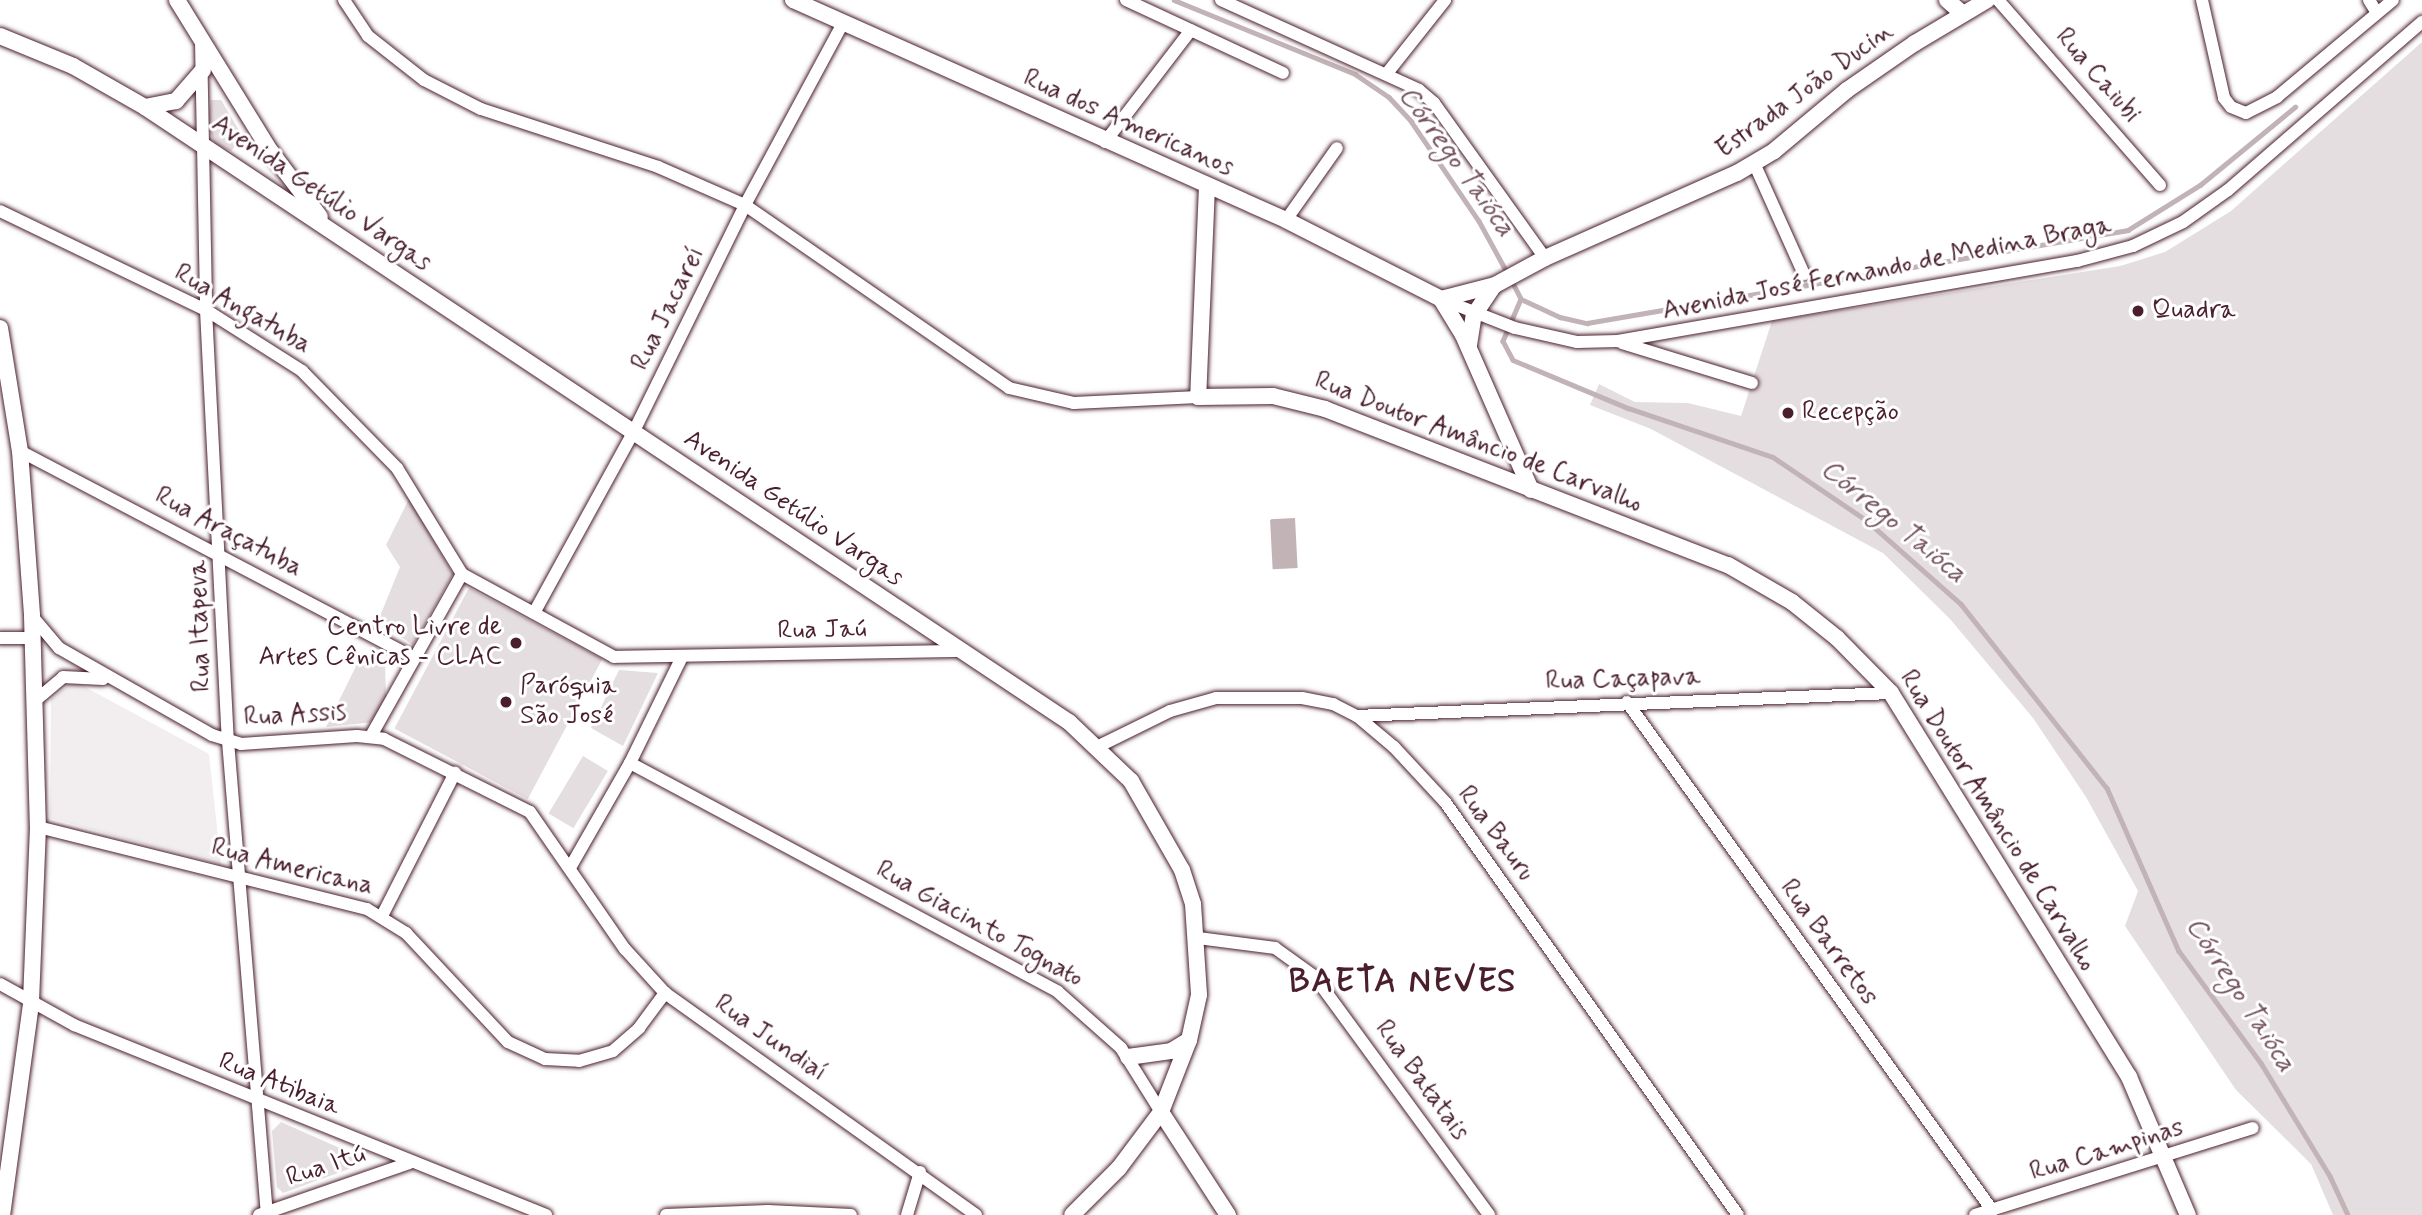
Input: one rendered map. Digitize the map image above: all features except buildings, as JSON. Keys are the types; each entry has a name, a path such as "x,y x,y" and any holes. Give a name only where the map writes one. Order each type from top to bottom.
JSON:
{"street":[{"path":"177,0 271,152 328,228"},
{"name":"Rua Doutor Amâncio de Carvalho","path":"344,0 368,36 395,61 481,109 657,167 745,205 1009,388 1074,403 1245,395 1299,400 1761,582 1837,638 1891,693 2129,1077 2167,1158 2188,1215"},
{"name":"Rua dos Americanos","path":"793,0 1105,142 1286,220 1441,299"},
{"path":"1126,0 1283,73"},
{"path":"1221,0 1388,72 1434,103 1545,258"},
{"path":"1388,72 1445,0"},
{"path":"1947,0 1963,14"},
{"name":"Estrada João Ducin","path":"1441,299 1498,284 1520,275 1545,258 1754,163 1847,90 1987,0"},
{"name":"Rua Caiubi","path":"1998,0 2160,185"},
{"path":"2202,0 2224,97 2231,107 2246,113 2277,97 2393,0"},
{"path":"2369,0 2377,13"},
{"name":"Avenida José Fernando de Medina Braga","path":"1441,299 1474,315 1515,328 1577,342 1619,341 2077,261 2133,246 2183,222 2228,190 2422,22"},
{"name":"Rua Jacareí","path":"534,613 634,431 745,205 843,23"},
{"path":"1105,142 1191,30"},
{"name":"Avenida Getúlio Vargas","path":"0,36 73,66 145,107 962,651 1099,746 1131,781 1182,870 1198,938 1199,995 1189,1040 1161,1112 1119,1168 1072,1215"},
{"name":"Rua Itapeva","path":"201,38 206,310 221,554 228,741 260,1101 263,1213"},
{"path":"145,107 176,101 203,70"},
{"path":"1286,220 1337,148"},
{"path":"1754,163 1804,274"},
{"path":"1198,397 1208,186"},
{"name":"Rua Angatuba","path":"0,211 206,310 302,371 348,413 397,468 462,574"},
{"path":"1469,350 1474,315 1498,284"},
{"path":"1441,299 1469,350 1531,490"},
{"path":"0,328 20,452 32,616 38,827 31,1004 2,1215"},
{"name":"Avenida José Fernando de Medina Braga","path":"1619,341 1752,383"},
{"name":"Rua Araçatuba","path":"20,452 221,554 414,658"},
{"path":"371,736 462,574"},
{"name":"Rua Jaú","path":"462,574 614,657 962,651"},
{"name":"Rua Assis","path":"32,616 59,648 110,681 228,741 267,744 371,736"},
{"path":"0,638 32,638"},
{"path":"571,866 629,763 682,657"},
{"name":"Rua Assis","path":"36,700 64,677 110,681"},
{"name":"Rua Caçapava","path":"1357,716 1627,702 1891,693"},
{"name":"Rua Bauru","path":"1099,746 1170,711 1216,698 1302,698 1333,704 1357,716 1394,747 1445,802 1738,1215"},
{"name":"Rua Barretos","path":"1627,702 1992,1210"},
{"name":"Rua Jundiaí","path":"371,736 530,812 571,866 625,949 665,993 920,1172 976,1215"},
{"name":"Rua Giacinto Tognato","path":"629,763 1058,992 1094,1020 1128,1057 1228,1215"},
{"path":"382,916 455,774"},
{"name":"Rua Americana","path":"38,827 241,879 334,899 382,916 406,933 501,1035 545,1059 579,1060 612,1051 639,1028 665,993"},
{"name":"Rua Batatais","path":"1198,938 1275,948 1315,978 1489,1215"},
{"name":"Rua Atibaia","path":"0,984 31,1004 260,1101 409,1163 546,1215"},
{"path":"1128,1057 1171,1051 1189,1040"},
{"name":"Rua Campinas","path":"1975,1215 2167,1158 2253,1128"},
{"name":"Rua Itú","path":"263,1213 409,1163"},
{"path":"907,1215 920,1172"},
{"path":"666,1215 728,1211 851,1215"}],"shaded area":[{"path":"2422,42 2422,1215 2333,1215 2311,1164 2236,1090 2125,926 2138,891 2086,797 2033,718 1950,619 1883,553 1651,429 1590,405 1599,384 1635,402 1688,403 1741,416 1772,321 2120,266 2165,252 2231,211"},
{"path":"211,100 221,100 243,137 231,151 215,144 207,124"},
{"path":"409,499 453,574 413,645 378,621 400,567 386,545"},
{"path":"1295,518 1298,568 1273,569 1270,519"},
{"path":"469,588 602,659 528,799 394,728"},
{"path":"363,652 385,663 386,698 374,722 326,727"},
{"path":"619,670 658,673 623,746 591,728"},
{"path":"74,681 209,754 221,865 50,818 51,699"},
{"path":"583,756 608,771 573,828 548,813"},
{"path":"281,1122 360,1157 357,1166 283,1193 277,1187 272,1131"}],"waterway":[{"name":"Córrego Taióca","path":"1174,0 1355,74 1389,97 1411,121 1479,221 1508,274"},
{"path":"1521,299 1560,317 1587,323 2128,230 2200,185 2295,107"},
{"name":"Córrego Taióca","path":"1512,281 1521,299"},
{"name":"Córrego Taióca","path":"1521,299 1503,341 1513,360 1628,408 1773,457 1866,520 1961,604 2107,788 2179,951 2261,1063 2330,1176 2348,1215"}],"place":[{"name":"Quadra","path":"2138,311"},
{"name":"Recepção","path":"1788,413"},
{"name":"Centro Livre de Artes Cênicas - CLAC","path":"516,643"},
{"name":"Paróquia São José","path":"506,702"}],"district":[{"name":"BAETA NEVES","path":"1403,983"}]}
